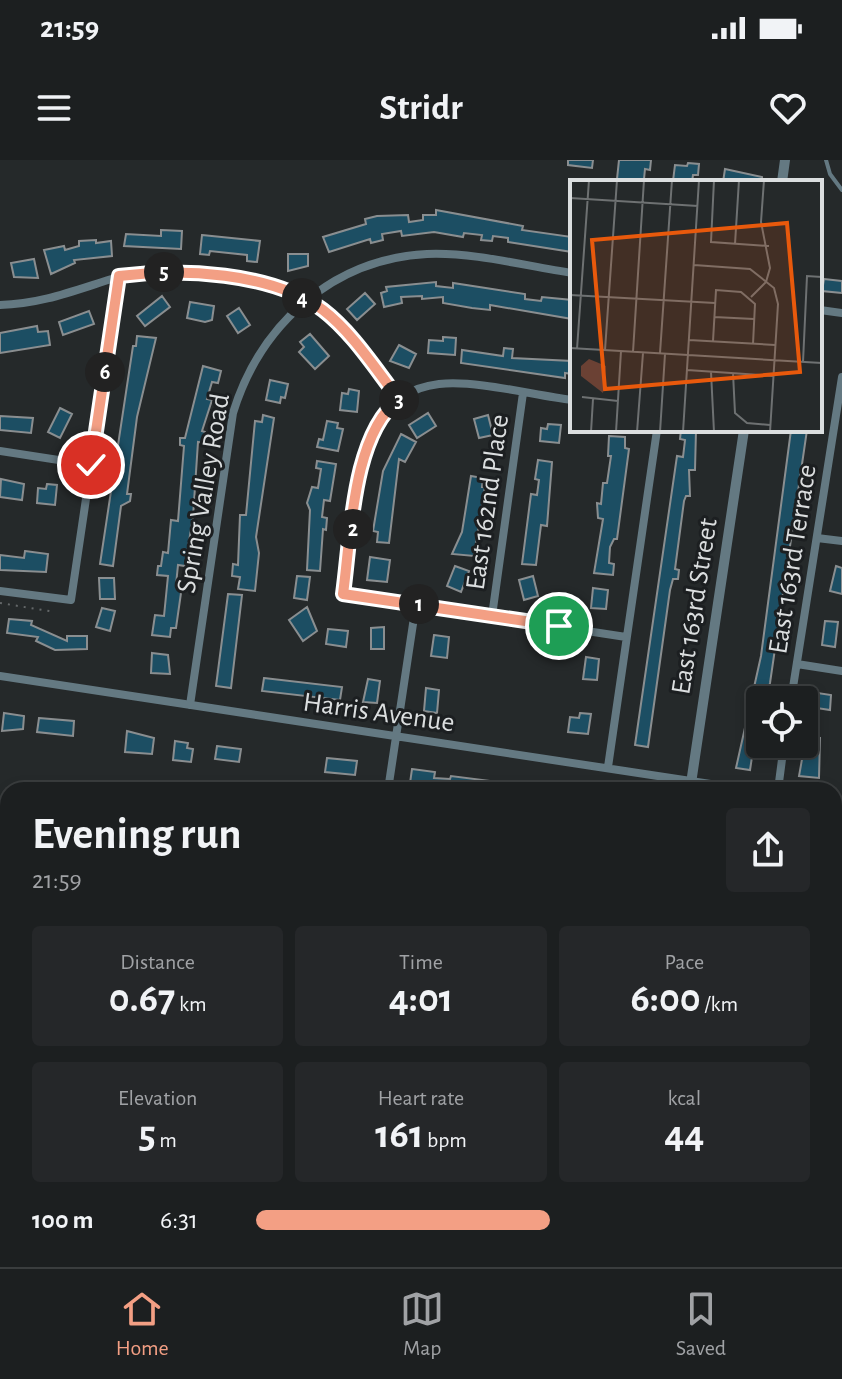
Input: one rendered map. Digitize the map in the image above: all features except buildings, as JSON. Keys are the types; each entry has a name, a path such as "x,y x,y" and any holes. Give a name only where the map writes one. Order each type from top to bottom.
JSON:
{"street":[{"path":"782,180 785,160"},
{"name":"Spring Valley Road","path":"190,705 233,413 261,349 306,300 359,269 427,254 570,273"},
{"path":"0,305 59,297 119,276 161,272 217,275 306,300 335,321 399,399"},
{"path":"0,591 71,600 119,276"},
{"path":"822,310 842,313"},
{"name":"East 163rd Terrace","path":"793,686 842,377"},
{"path":"570,400 440,384 399,399 375,425 364,452 343,594 626,637"},
{"name":"East 162nd Place","path":"492,616 523,393"},
{"path":"608,767 657,432"},
{"name":"East 163rd Street","path":"691,782 744,432"},
{"path":"0,451 91,465"},
{"path":"817,538 842,541"},
{"path":"389,782 416,604"},
{"path":"797,664 842,671"},
{"name":"Harris Avenue","path":"0,676 608,767 673,782"},
{"path":"779,782 782,758"}],"lane":[{"path":"826,160 830,174 842,190"}],"path":[{"path":"0,603 55,612"}],"route":[{"path":"91,465 119,276 189,272 245,280 292,293 323,310 335,321 399,399 375,425 364,452 343,594 559,626"}]}
